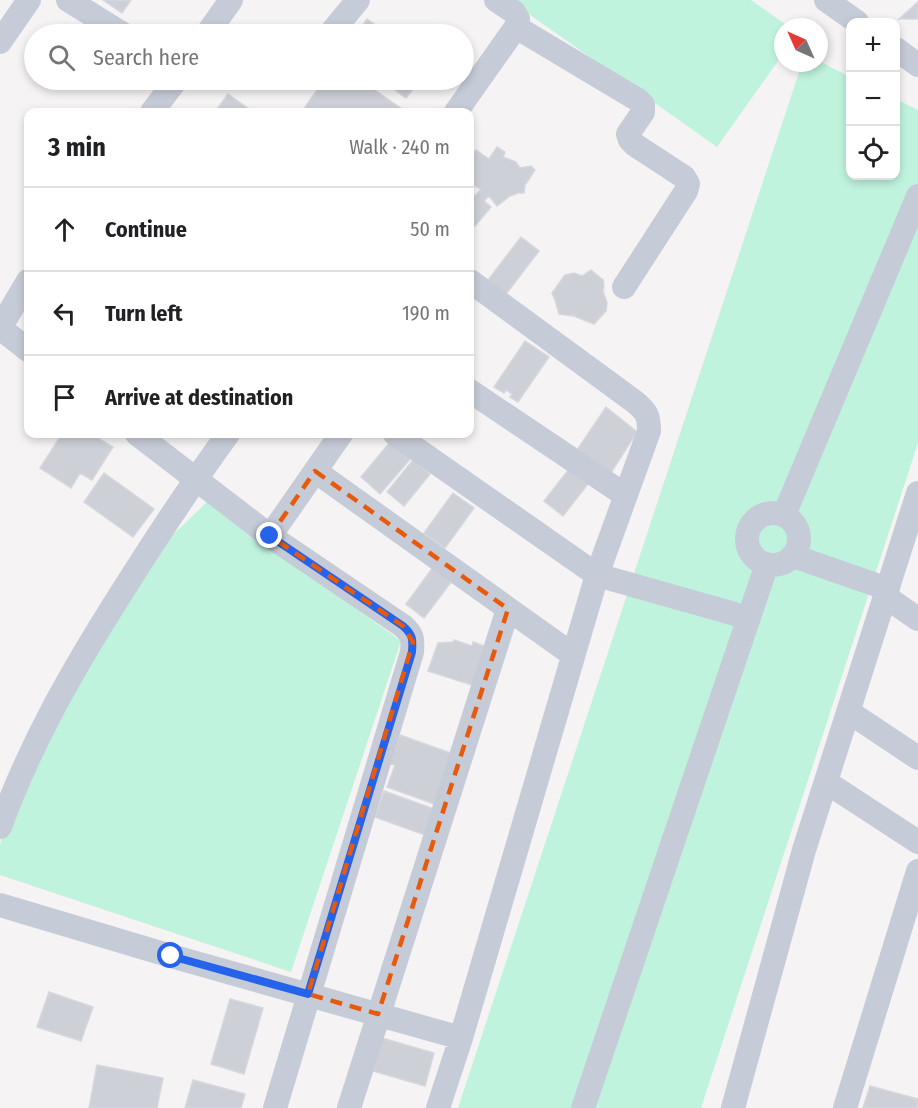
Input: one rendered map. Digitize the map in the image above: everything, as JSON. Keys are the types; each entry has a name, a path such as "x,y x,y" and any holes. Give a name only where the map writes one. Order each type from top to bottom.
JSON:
{"street":[{"path":"0,42 29,0"},
{"path":"68,0 107,24"},
{"path":"214,24 231,0"},
{"path":"338,24 358,0"},
{"path":"474,86 516,27 518,19 514,12 496,0"},
{"path":"826,0 851,18"},
{"path":"516,27 638,100 643,105 643,112 628,134 630,140 634,145 684,177 688,184 686,191 624,286"},
{"path":"900,52 918,65"},
{"path":"155,108 168,90"},
{"path":"459,108 472,90"},
{"path":"783,515 918,196"},
{"path":"438,1108 461,1038 597,575 649,431 649,418 635,402 474,284"},
{"path":"24,288 0,328 24,347"},
{"path":"474,394 626,495"},
{"path":"142,438 270,536 403,626 410,632 413,642 412,652 275,1108"},
{"path":"0,826 32,749 56,702 108,614 225,438"},
{"path":"270,536 338,438"},
{"path":"400,438 597,575 749,618"},
{"path":"315,471 573,655"},
{"path":"733,1108 804,850 918,494"},
{"path":"769,513 783,515 794,522 798,530 798,548 787,561 780,564 767,564 751,553 747,538 749,529 753,522 761,516 769,513"},
{"path":"793,555 887,593 918,619"},
{"path":"583,1108 767,564"},
{"path":"349,1108 508,609"},
{"path":"849,712 918,758"},
{"path":"826,782 918,842"},
{"path":"845,1108 918,871"},
{"path":"0,905 461,1038"}],"highlighted area":[{"path":"315,471 508,609 378,1014 308,994 413,642 403,626 270,536"}],"green space":[{"path":"509,0 751,0 776,18 774,18 774,67 717,147"},
{"path":"828,66 846,75 846,180 900,180 900,101 918,110 918,443 701,1108 458,1108 799,72 828,72"},
{"path":"207,502 401,641 291,972 0,875 0,845 10,801 157,550"}],"building":[{"path":"103,0 131,0 122,13"},
{"path":"918,2 918,19 900,18"},
{"path":"367,19 374,24 363,24"},
{"path":"317,90 374,90 401,108 307,108 305,107"},
{"path":"395,90 412,90 406,98"},
{"path":"228,94 247,108 218,108"},
{"path":"497,147 505,152 503,157 516,162 520,168 531,166 535,170 525,185 524,193 510,196 497,206 489,196 484,201 491,207 475,226 474,195 481,189 474,185 474,152 476,150 489,159"},
{"path":"521,237 539,251 506,294 488,280"},
{"path":"591,270 603,280 606,311 594,324 574,316 559,314 552,293 565,275 574,273 582,276"},
{"path":"525,341 549,357 518,402 510,397 512,394 506,390 504,393 494,387"},
{"path":"606,407 637,432 609,476 577,450"},
{"path":"59,438 98,438 113,447 92,480 80,473 71,488 40,468"},
{"path":"391,441 411,458 380,494 361,477"},
{"path":"413,460 430,474 404,506 387,492"},
{"path":"569,469 588,484 563,516 544,501"},
{"path":"104,473 154,509 133,537 84,502"},
{"path":"453,493 474,508 445,548 424,533"},
{"path":"436,563 455,577 424,618 406,604"},
{"path":"454,640 472,646 473,642 484,646 472,685 428,671 438,643"},
{"path":"400,735 456,755 437,805 387,787 395,765 390,764"},
{"path":"384,791 434,809 425,835 375,817"},
{"path":"49,992 93,1007 81,1041 37,1027"},
{"path":"230,999 263,1008 244,1074 211,1064"},
{"path":"382,1038 434,1053 425,1086 373,1071"},
{"path":"97,1065 163,1078 157,1108 89,1108"},
{"path":"193,1080 245,1094 241,1108 185,1108"},
{"path":"870,1086 918,1099 917,1108 863,1108"}],"route":[{"path":"171,956 308,994 412,652 413,642 410,632 403,626 270,536"}]}
